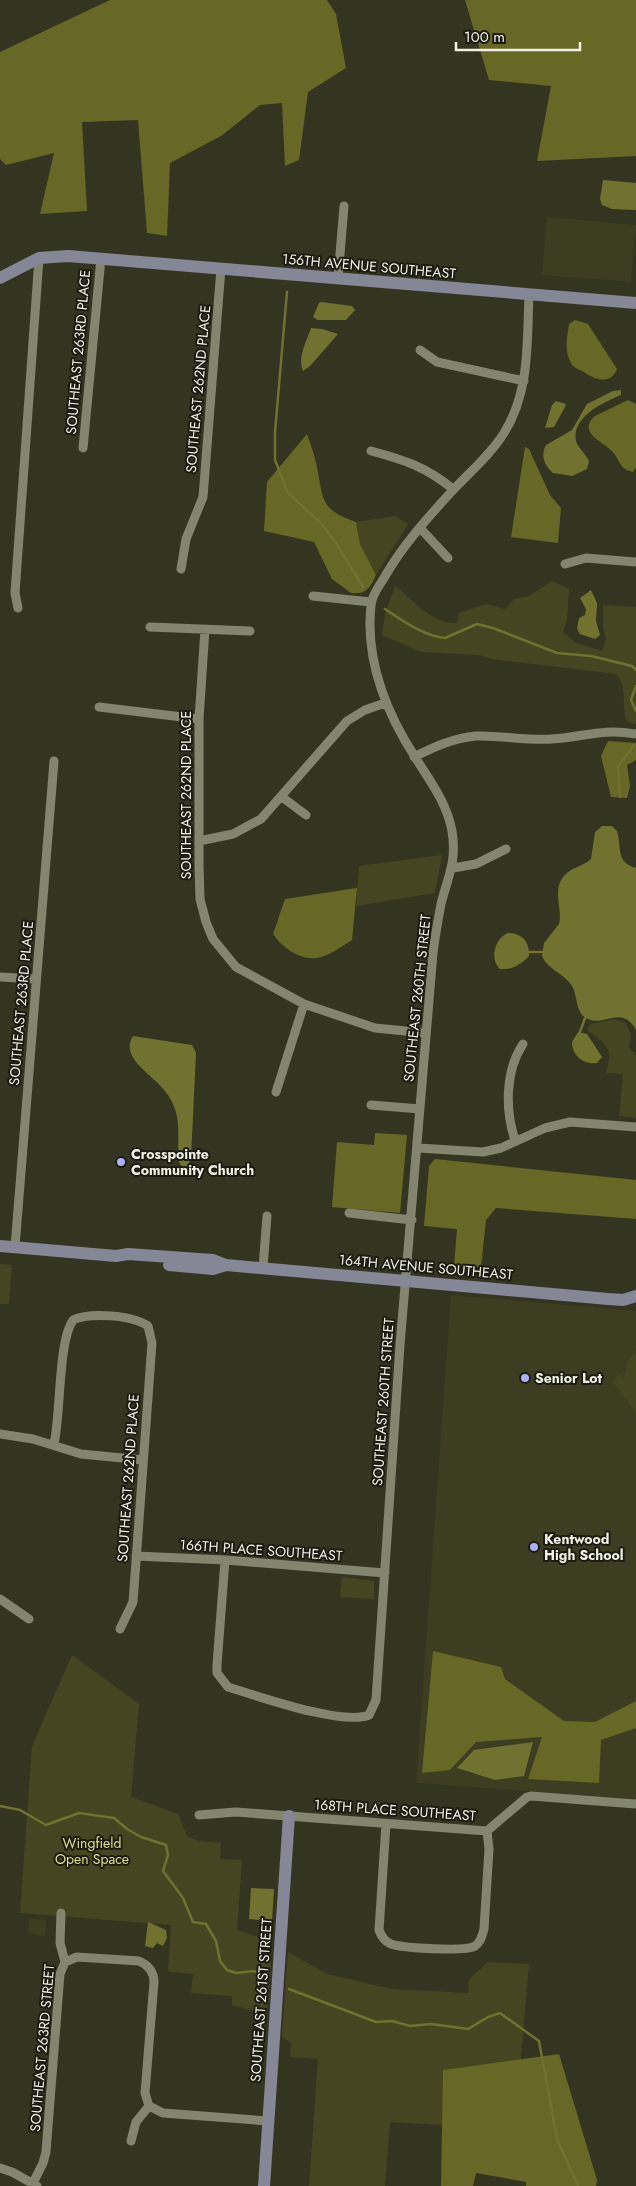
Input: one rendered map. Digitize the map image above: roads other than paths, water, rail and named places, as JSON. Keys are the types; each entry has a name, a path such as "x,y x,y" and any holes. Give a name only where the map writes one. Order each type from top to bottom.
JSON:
{"street":[{"path":"338,278 344,206"},
{"name":"156TH AVENUE SOUTHEAST","path":"39,258 50,256 100,258 636,303"},
{"path":"0,278 39,258"},
{"path":"18,608 15,593 39,258"},
{"name":"SOUTHEAST 263RD PLACE","path":"83,448 100,258"},
{"name":"SOUTHEAST 262ND PLACE","path":"181,569 186,539 203,497 221,268"},
{"name":"SOUTHEAST 260TH STREET","path":"225,1560 217,1665 221,1680 228,1687 336,1716 361,1718 370,1715 376,1700 420,1109 435,940 442,903 453,868 454,848 448,816 440,796 414,757 385,703 374,664 370,632 371,602 393,562 420,528 489,453 504,433 517,407 524,381 529,294"},
{"path":"420,350 437,362 524,381"},
{"path":"371,451 412,462 435,474 453,490"},
{"path":"420,528 448,558"},
{"path":"565,564 586,558 636,562"},
{"path":"313,596 371,602"},
{"path":"150,626 250,631"},
{"name":"SOUTHEAST 262ND PLACE","path":"205,629 199,719 200,899 213,940 236,968 304,1004 375,1028 426,1033"},
{"path":"199,842 233,834 261,819 347,721 365,710 385,703"},
{"path":"99,707 199,719"},
{"path":"414,757 438,745 477,736 536,740 562,738 594,732 619,731 636,734"},
{"name":"SOUTHEAST 263RD PLACE","path":"15,1248 54,761"},
{"path":"282,797 306,815"},
{"path":"453,868 476,864 506,849"},
{"path":"0,977 36,979"},
{"path":"276,1092 304,1004"},
{"path":"515,1140 508,1114 512,1068 523,1044"},
{"path":"371,1106 420,1109"},
{"path":"418,1148 483,1152 501,1148 545,1128 570,1122 636,1127"},
{"path":"349,1213 412,1220"},
{"path":"263,1268 267,1216"},
{"name":"164TH AVENUE SOUTHEAST","path":"0,1246 116,1256 128,1254 213,1260 226,1265 630,1298 636,1304"},
{"name":"SOUTHEAST 262ND PLACE","path":"54,1444 58,1427 66,1335 73,1320 84,1315 137,1319 148,1326 152,1343 133,1602 120,1629"},
{"path":"0,1434 54,1444 81,1454 142,1460"},
{"name":"166TH PLACE SOUTHEAST","path":"136,1556 225,1560 385,1573"},
{"path":"0,1600 29,1619"},
{"name":"168TH PLACE SOUTHEAST","path":"199,1815 236,1812 487,1831 527,1797 531,1796 636,1804"},
{"name":"SOUTHEAST 261ST STREET","path":"264,2186 289,1816"},
{"path":"386,1824 378,1920 382,1937 397,1946 465,1949 477,1945 482,1938 484,1929 490,1849 487,1831"},
{"name":"SOUTHEAST 263RD STREET","path":"35,2185 46,2152 60,1974 65,1962 60,1943 61,1913"},
{"path":"65,1962 77,1956 139,1962 150,1969 154,1982 145,2093 149,2106 163,2113 268,2121"},
{"path":"131,2141 136,2122 149,2106"},
{"path":"0,2168 35,2185"}],"waterway":[{"path":"287,292 275,432 275,460 288,493 320,522 336,543 363,587"},
{"path":"385,609 413,627 437,637 445,638 477,624 493,628 557,653 591,656 632,666 636,670"},
{"path":"636,686 631,700 636,711"},
{"path":"620,797 618,766 634,745"},
{"path":"529,952 542,952"},
{"path":"580,1032 585,1018"},
{"path":"0,1806 20,1810 46,1825 79,1813 114,1818 127,1829 141,1837 166,1845 168,1855 163,1871 183,1898 193,1922 206,1924 216,1941 220,1961 227,1970 236,1973 254,1971 268,1978"},
{"path":"289,1989 376,2022 392,2021 410,2026 431,2024 468,2029 488,2017 500,2013 539,2041 557,2139 578,2186"}],"place":[{"name":"Crosspointe Community Church","path":"121,1162"},
{"name":"Senior Lot","path":"525,1378"},
{"name":"Kentwood High School","path":"534,1547"}],"park label":[{"name":"Wingfield Open Space","path":"92,1852"}]}
